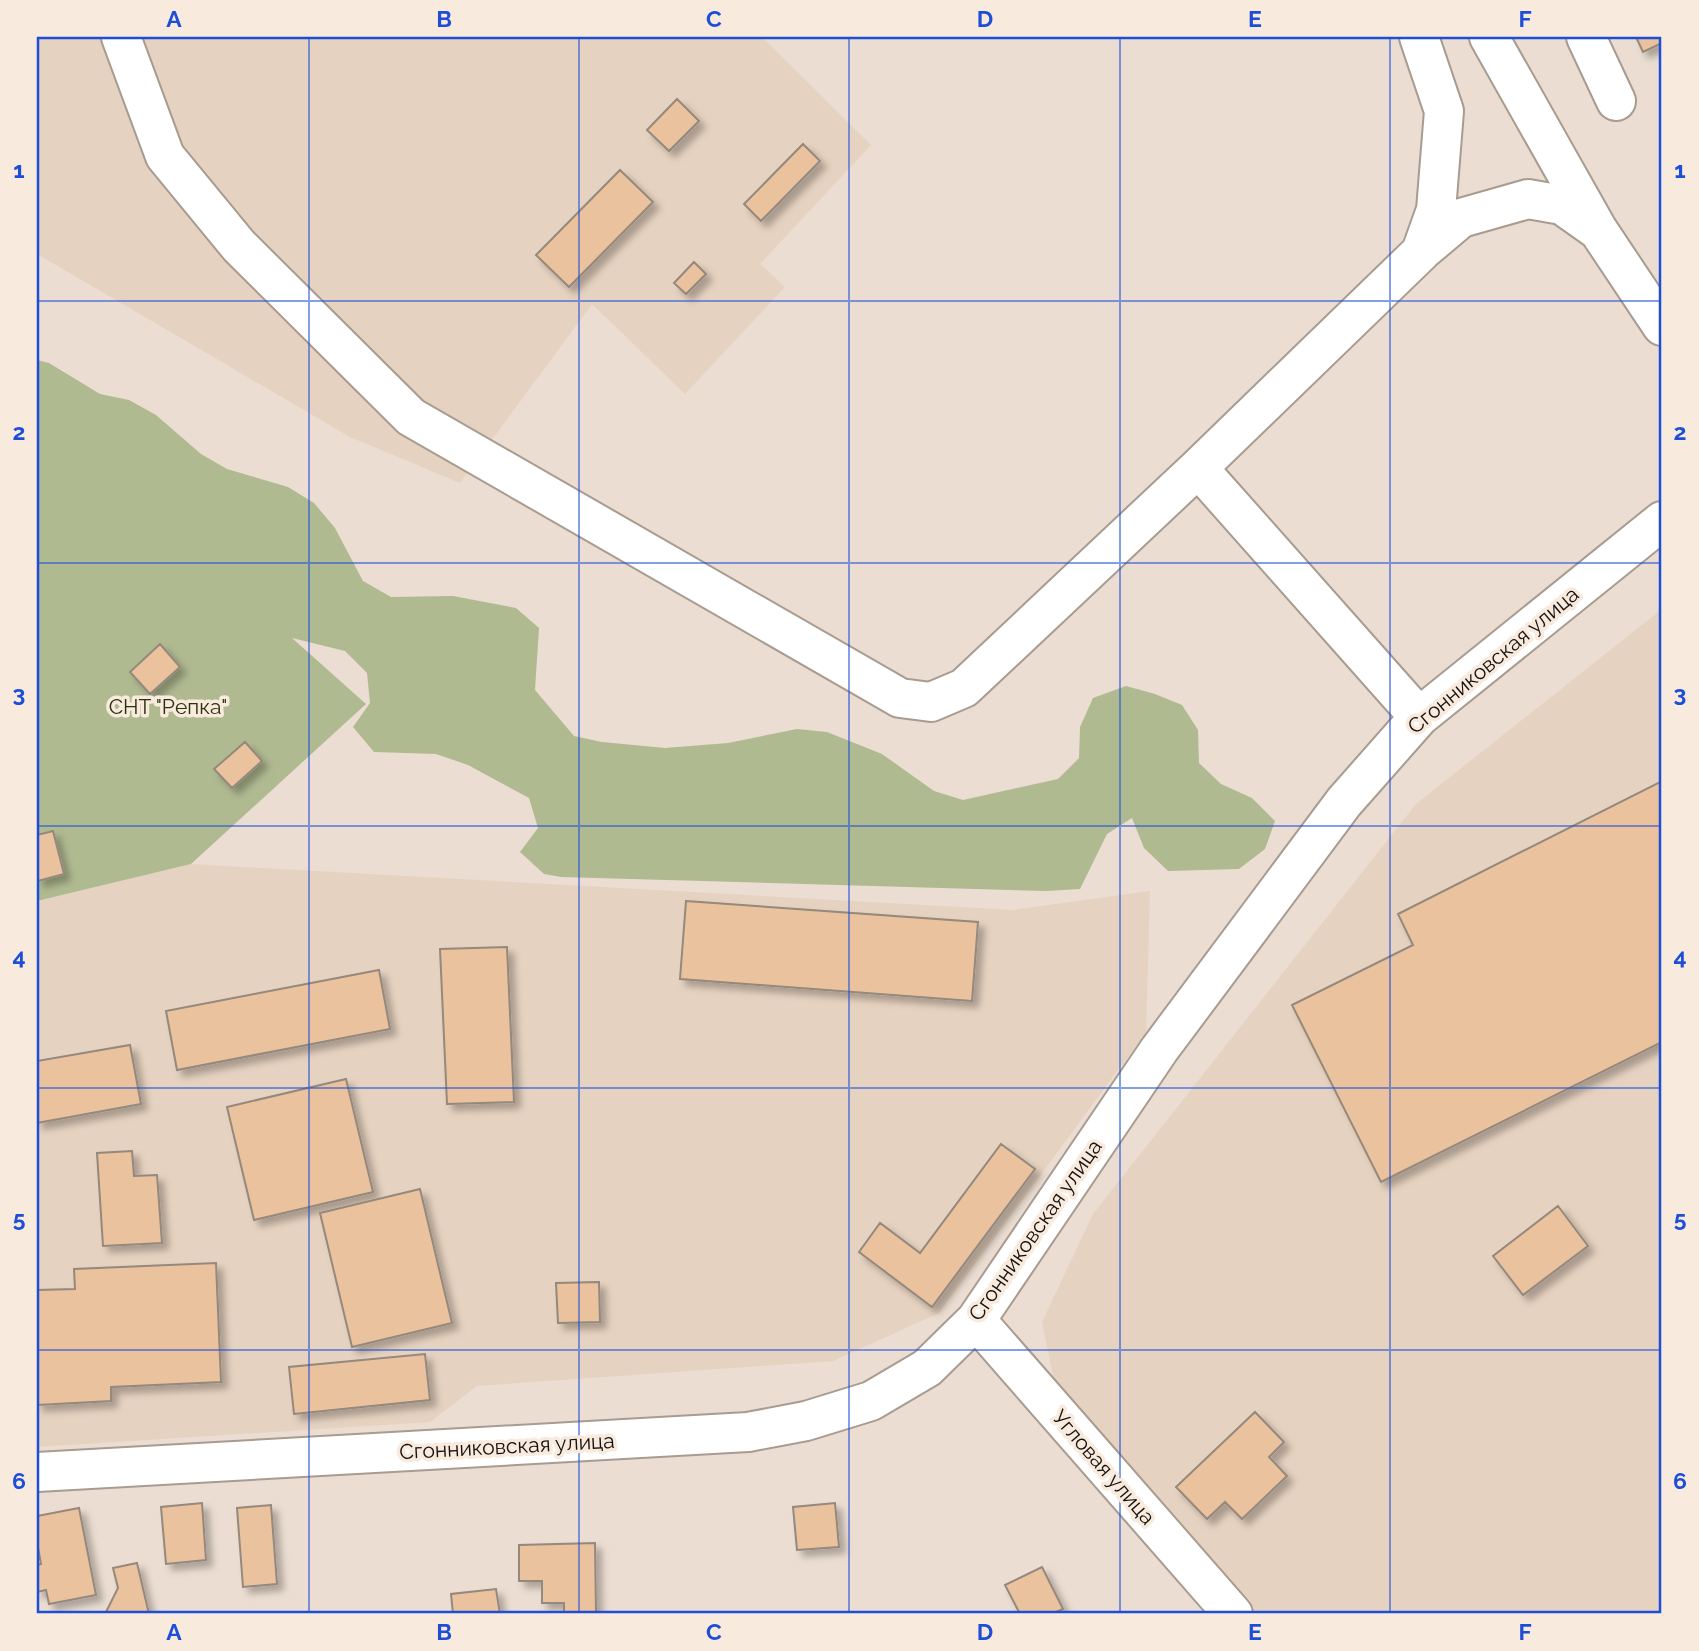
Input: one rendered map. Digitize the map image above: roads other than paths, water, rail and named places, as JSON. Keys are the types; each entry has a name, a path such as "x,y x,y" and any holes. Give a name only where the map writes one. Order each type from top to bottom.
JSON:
{"street":[{"path":"121,37 165,156 239,246 411,417 900,698 931,702 964,688 1198,468 1421,252 1461,218 1528,199 1562,205 1598,230"},
{"path":"1419,37 1444,111 1436,210 1421,252"},
{"path":"1489,37 1598,230 1662,326"},
{"path":"1586,37 1616,101"},
{"path":"1198,468 1419,717"},
{"name":"Сгонниковская улица","path":"37,1472 748,1432 806,1421 871,1401 926,1368 976,1320 1159,1050 1344,802 1419,717 1662,521"},
{"name":"Угловая улица","path":"976,1320 1233,1614"}],"park label":[{"name":"СНТ \"Репка\"","path":"168,706"}]}
